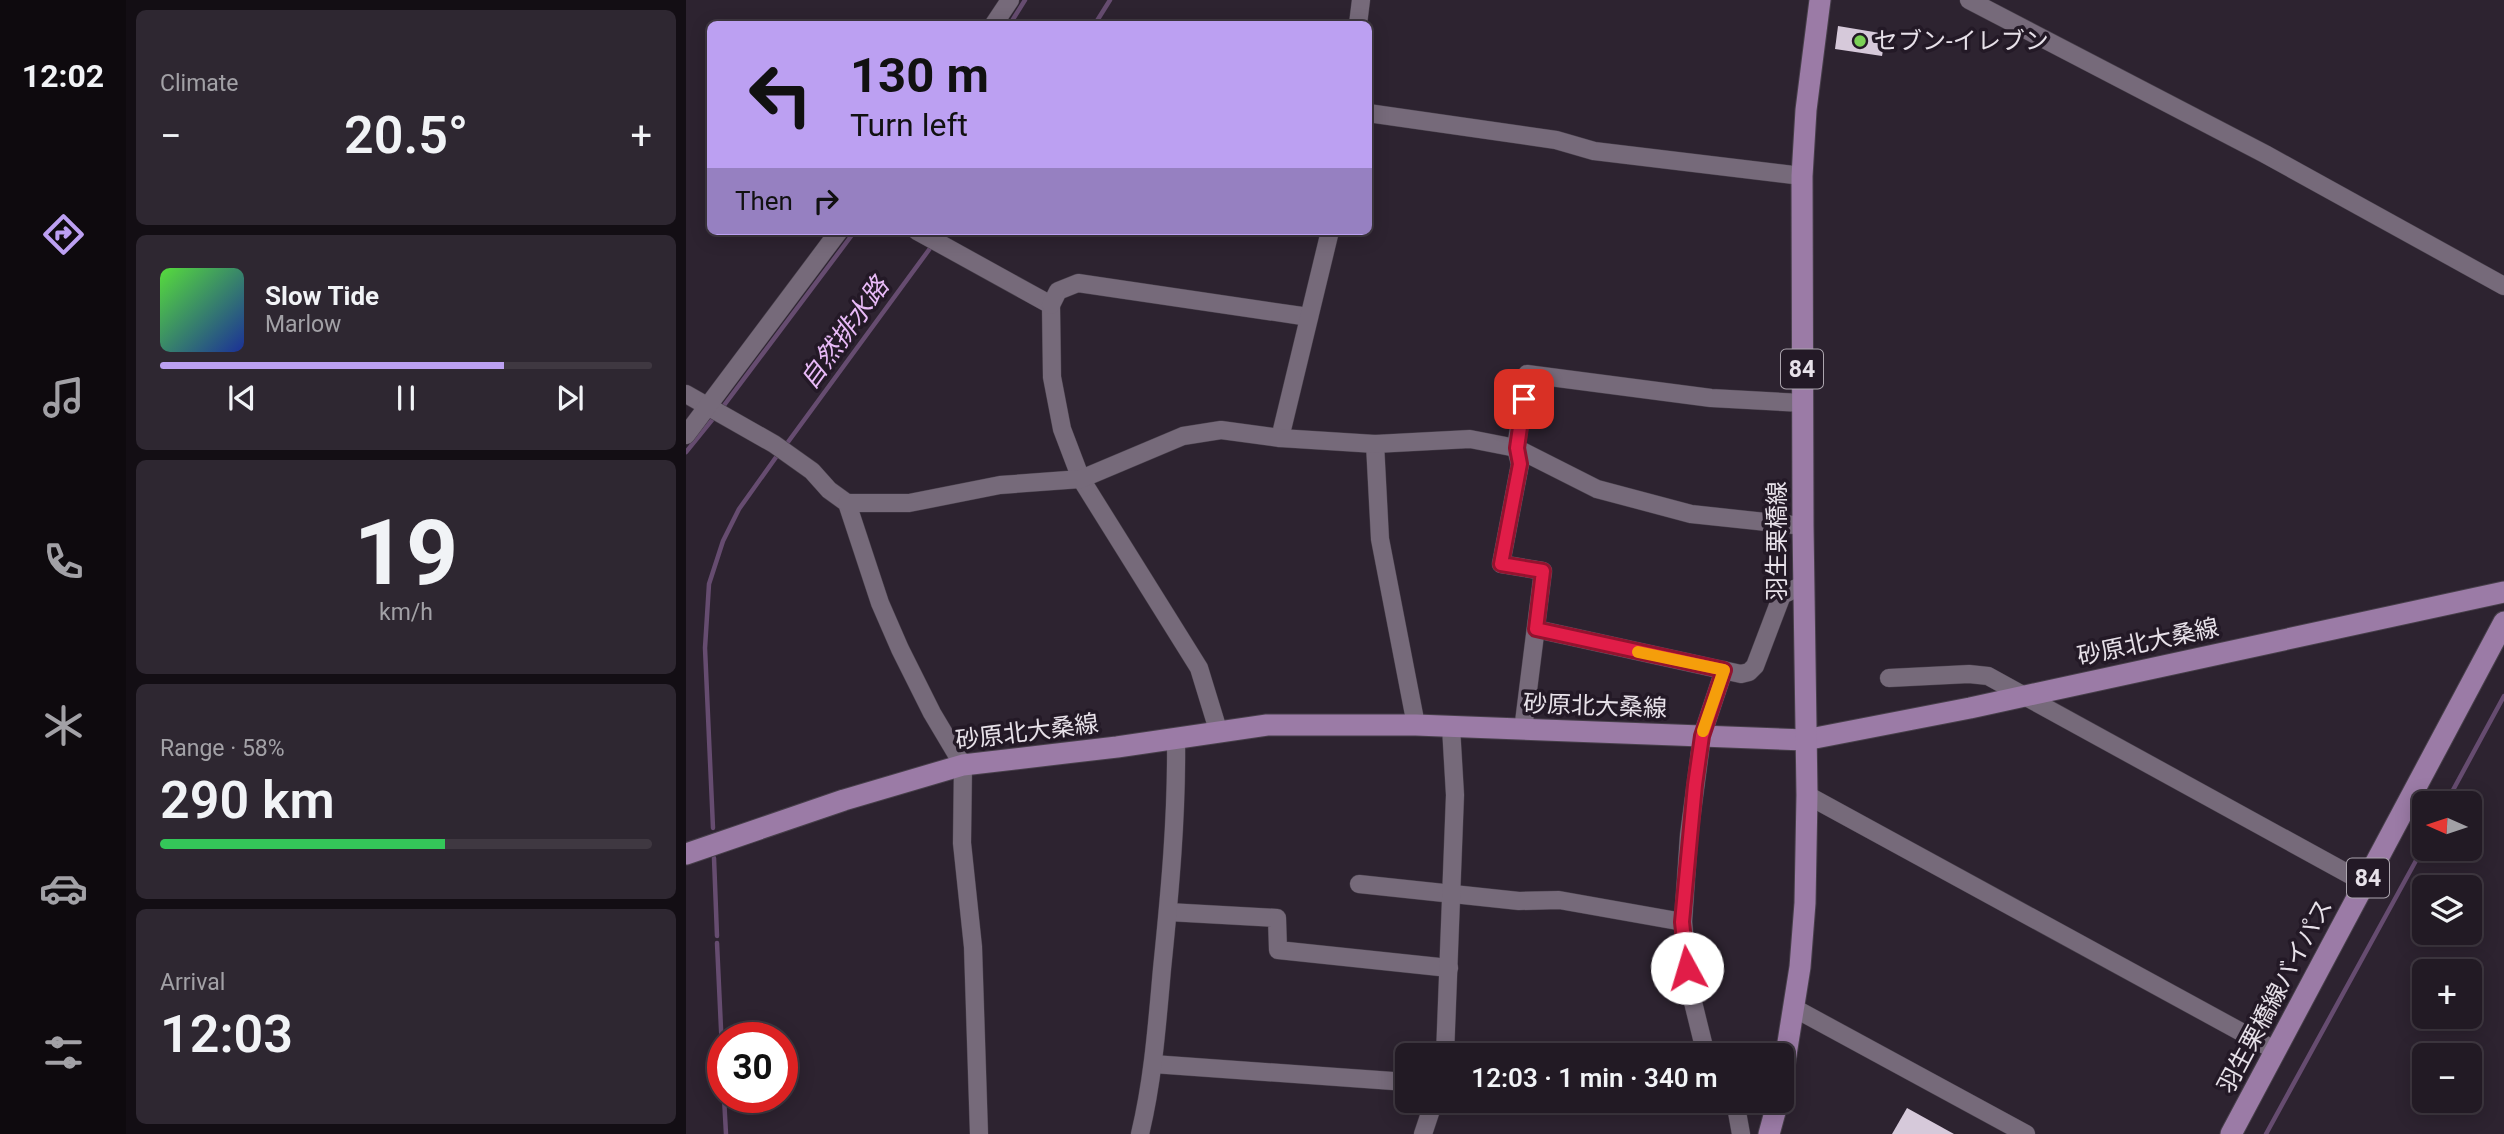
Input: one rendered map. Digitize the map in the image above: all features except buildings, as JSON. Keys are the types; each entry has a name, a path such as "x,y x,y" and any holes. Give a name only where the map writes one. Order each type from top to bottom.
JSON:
{"main road":[{"name":"羽生栗橋線","path":"1788,1043 1805,903 1807,795 1803,585 1802,176 1806,110 1820,0"},
{"name":"砂原北大桑線","path":"693,851 869,792 963,765 1117,747 1267,725 1416,725 1805,740 2022,697 2504,592"},
{"name":"羽生栗橋線バイパス","path":"2231,1134 2504,622"},
{"path":"1769,1134 1775,1113"}],"street":[{"path":"995,21 1010,0"},
{"path":"1358,21 1361,0"},
{"path":"1969,0 2265,154 2504,286"},
{"path":"1372,114 1556,140 1594,151 1802,176"},
{"path":"686,435 836,235"},
{"path":"925,235 1051,305"},
{"path":"1280,438 1329,235"},
{"path":"1219,730 1199,668 1081,479 1062,429 1052,377 1049,343 1051,305 1058,291 1078,283 1309,317"},
{"path":"1523,730 1543,571 1501,564 1520,464 1517,448 1527,374 1711,398 1802,403"},
{"path":"686,394 774,444 812,471 846,503 880,603 900,649 932,713 963,765 962,843 973,947 979,1134"},
{"path":"846,503 909,503 1000,485 1081,479 1183,436 1221,430 1280,438 1375,444 1470,439 1517,448 1597,489 1691,514 1803,526"},
{"path":"1375,444 1380,539 1416,725"},
{"path":"1536,629 1741,674 1749,672 1755,666 1783,595 1803,585"},
{"path":"1703,1043 1690,990 1682,922 1702,736 1724,670"},
{"path":"1889,678 1988,676 2365,883"},
{"path":"1446,1043 1455,795 1451,727"},
{"path":"1140,1134 1150,1090 1168,912 1177,807 1175,738"},
{"path":"1807,795 2276,1051"},
{"path":"1360,884 1518,901 1559,900 1682,922"},
{"path":"1168,912 1278,918 1279,950 1449,968"},
{"path":"1794,1009 2026,1134"},
{"path":"1153,1064 1395,1081"},
{"path":"1423,1134 1430,1113"},
{"path":"1737,1113 1741,1134"}],"waterway":[{"path":"1012,21 1025,0"},
{"name":"自然排水路","path":"1097,21 1110,0"},
{"path":"722,408 852,235"},
{"name":"自然排水路","path":"788,442 931,247"},
{"path":"686,452 716,415"},
{"name":"自然排水路","path":"713,828 705,648 709,584 723,541 739,509 779,453"},
{"path":"2453,791 2504,696"},
{"name":"自然排水路","path":"714,858 717,936"},
{"path":"2266,1134 2416,861"},
{"name":"自然排水路","path":"717,943 721,1022"},
{"name":"自然排水路","path":"725,1113 726,1134"}],"slow traffic":[{"path":"1638,652 1724,670 1703,731"}],"place":[{"name":"セブン-イレブン","path":"1860,41"}],"route":[{"path":"1524,399 1517,448 1520,464 1501,564 1543,571 1536,629 1724,670 1711,702 1702,736 1695,785 1682,922 1687,968"}]}
